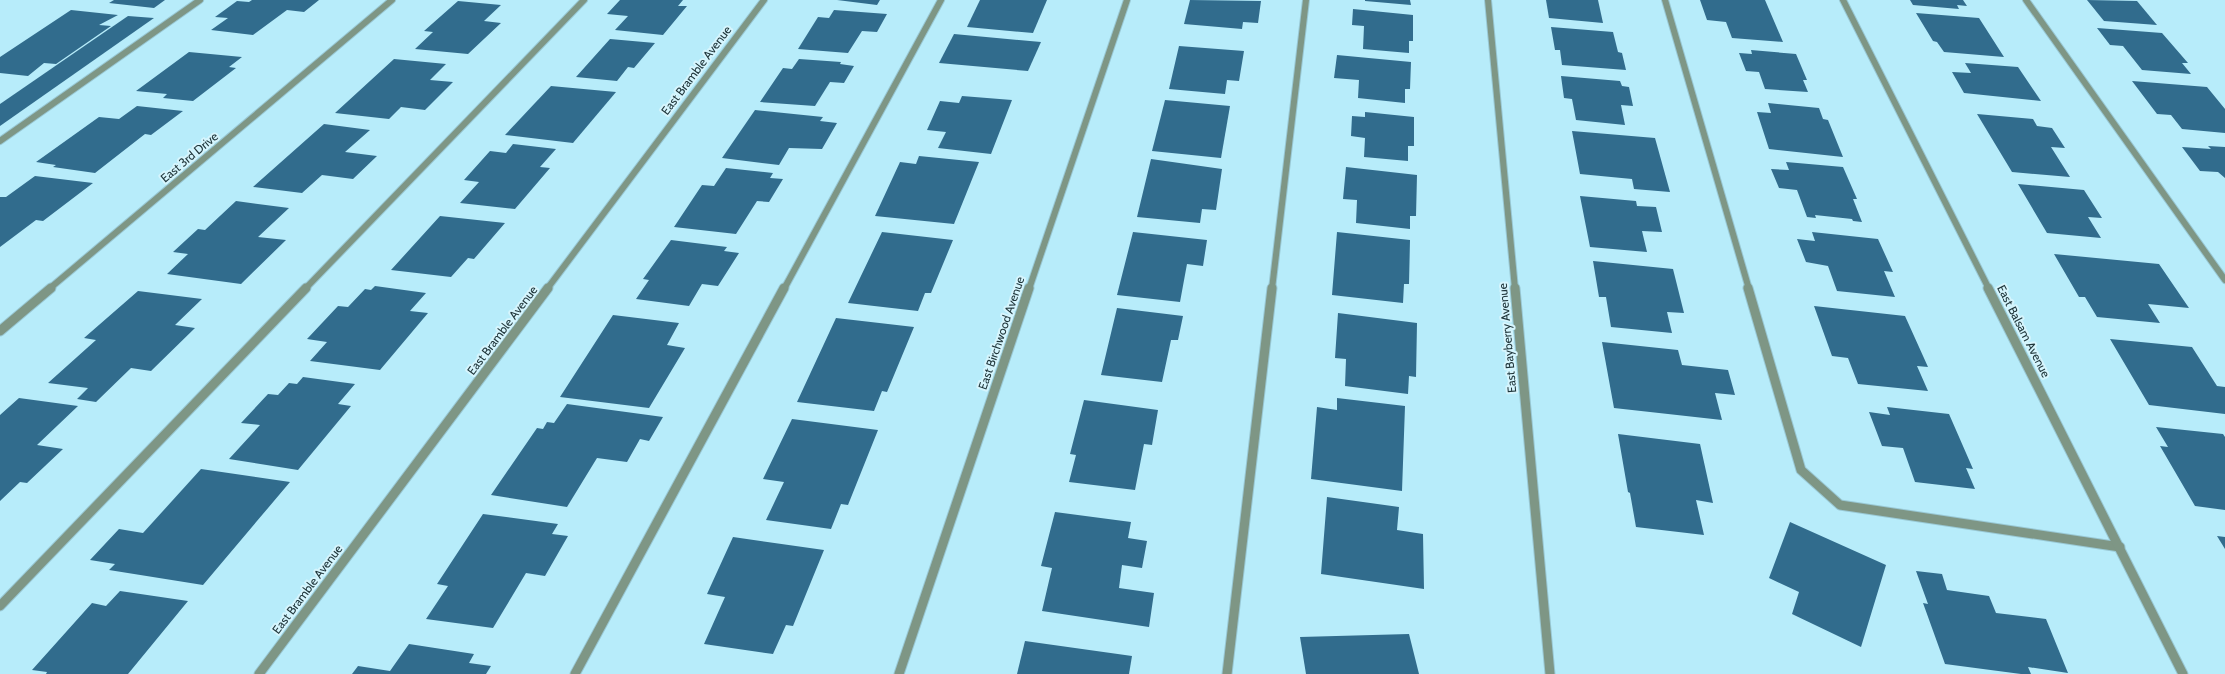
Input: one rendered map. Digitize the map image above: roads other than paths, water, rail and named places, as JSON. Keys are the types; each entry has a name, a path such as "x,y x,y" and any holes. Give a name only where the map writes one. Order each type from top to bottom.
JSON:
{"street":[{"path":"0,142 200,0"},
{"name":"East 3rd Drive","path":"0,331 392,0"},
{"path":"0,606 584,0"},
{"name":"East Bramble Avenue","path":"259,674 764,0"},
{"path":"575,674 941,0"},
{"name":"East Birchwood Avenue","path":"899,674 1127,0"},
{"path":"1227,674 1306,0"},
{"name":"East Bayberry Avenue","path":"1488,0 1550,674"},
{"path":"1665,0 1802,470 1840,505 2120,547"},
{"name":"East Balsam Avenue","path":"1844,0 2183,674"},
{"path":"2026,0 2225,280"}]}
